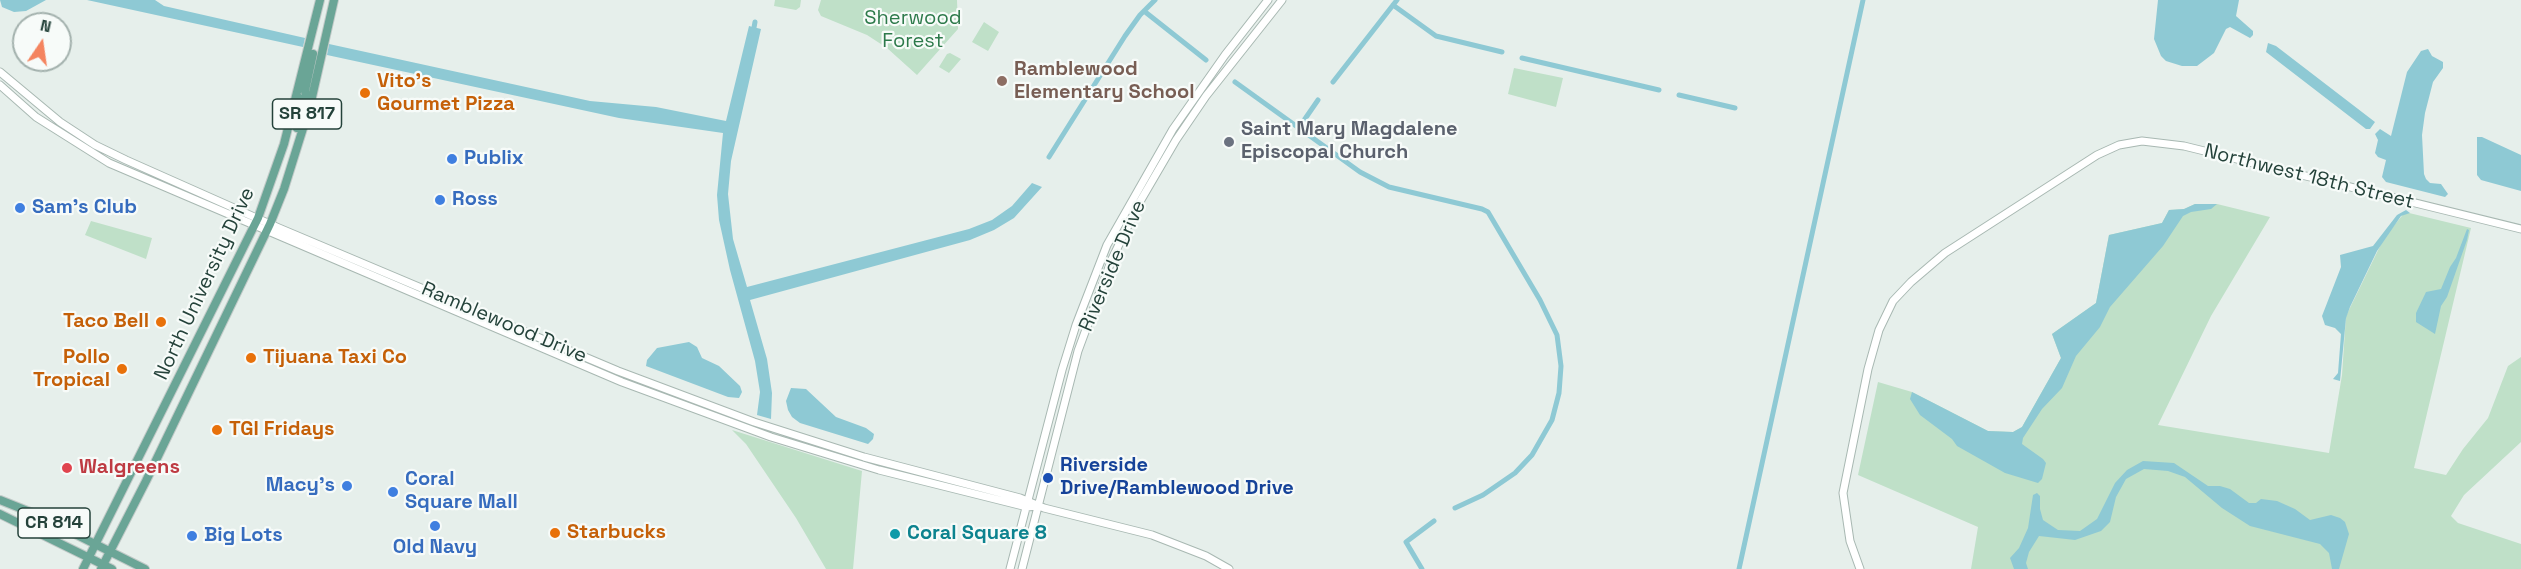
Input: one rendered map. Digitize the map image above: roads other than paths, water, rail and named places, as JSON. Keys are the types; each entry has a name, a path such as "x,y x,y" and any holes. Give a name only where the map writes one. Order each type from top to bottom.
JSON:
{"main road":[{"name":"North University Drive","path":"83,569 256,222 284,144 320,0"},
{"name":"North University Drive","path":"105,568 110,551 269,228 310,106 334,0"},
{"path":"310,106 307,103 305,91 316,39 313,31"},
{"path":"297,95 302,104 296,131 298,146"},
{"name":"CR 814","path":"0,500 35,514 145,569"},
{"name":"CR 814","path":"0,514 89,557 105,568"}],"street":[{"name":"Riverside Drive","path":"1010,569 1076,325 1107,245 1173,129 1212,73 1268,0"},
{"name":"Riverside Drive","path":"1022,569 1078,351 1095,302 1125,232 1176,140 1206,96 1282,0"},
{"name":"Ramblewood Drive","path":"0,72 42,109 95,145 269,228 622,382 771,437 879,470 1038,506 1152,535 1206,556 1229,569"},
{"name":"Ramblewood Drive","path":"0,85 36,117 90,153 256,222"},
{"name":"Northwest 18th Street","path":"1860,569 1850,542 1843,493 1868,369 1879,330 1893,302 1911,282 1944,253 2097,155 2119,145 2142,141 2166,143 2521,229"},
{"name":"Ramblewood Drive","path":"269,228 618,371 754,422 1028,504"}],"water":[{"path":"0,0 46,0 26,11 14,12 2,7"},
{"path":"87,0 155,0 164,6 305,38 303,47"},
{"path":"2158,0 2239,0 2236,16 2253,31 2253,35 2250,38 2230,27 2226,29 2214,53 2197,66 2182,66 2166,61 2161,56 2154,39"},
{"path":"749,26 761,29 731,161 728,194 733,239 747,287 969,229 992,220 1012,206 1032,183 1042,187 1014,218 970,240 750,300 767,359 772,393 771,419 757,415 760,392 755,361 719,220 717,195 723,133 619,118 327,55 329,44 590,101 656,107 726,121"},
{"path":"2268,43 2276,46 2375,122 2370,129 2366,129 2266,52"},
{"path":"2428,49 2432,56 2443,62 2443,68 2433,82 2425,113 2422,135 2424,174 2430,183 2441,184 2448,194 2445,197 2386,182 2382,177 2386,160 2375,153 2378,140 2375,134 2380,129 2391,136 2407,72 2421,51"},
{"path":"2477,137 2482,137 2521,155 2521,191 2481,180 2477,175"},
{"path":"2195,204 2217,204 2211,209 2191,212 2183,216 2163,246 2110,307 2100,327 2076,356 2062,388 2042,409 2023,438 2022,444 2046,463 2042,479 2038,483 2005,473 1957,446 1952,439 1920,415 1910,399 1912,392 1988,431 2013,432 2022,427 2061,358 2052,334 2096,303 2109,235 2162,223 2169,210 2184,209"},
{"path":"2406,210 2410,213 2401,216 2377,251 2350,307 2346,318 2340,381 2333,379 2338,373 2341,334 2335,328 2325,325 2322,316 2341,267 2340,255 2373,246 2397,215"},
{"path":"2467,229 2469,230 2467,240 2447,297 2441,306 2435,334 2416,322 2416,313 2426,292 2441,289"},
{"path":"689,342 697,347 702,358 719,366 740,386 742,392 739,398 728,397 646,366 647,360 657,348"},
{"path":"791,388 806,389 836,417 866,428 874,434 873,439 868,444 800,423 792,417 788,410 786,401"},
{"path":"2143,461 2174,463 2208,486 2230,489 2249,503 2256,503 2261,499 2277,501 2295,509 2310,520 2331,515 2340,518 2345,522 2349,534 2339,569 2332,569 2329,553 2320,544 2250,526 2222,508 2185,477 2168,471 2144,469 2126,479 2116,497 2110,522 2101,531 2075,540 2039,536 2029,552 2026,563 2028,569 2014,569 2010,558 2019,548 2028,528 2033,495 2037,493 2040,496 2043,520 2058,530 2080,531 2097,519 2115,483 2127,470"}],"waterway":[{"path":"1049,157 1125,36 1140,15 1155,0"},
{"path":"1333,82 1397,0"},
{"path":"1739,569 1863,0"},
{"path":"1393,5 1436,36 1502,52"},
{"path":"1144,11 1206,60"},
{"path":"753,33 755,22"},
{"path":"1522,58 1659,90"},
{"path":"1235,82 1360,172 1389,187 1488,212 1540,300 1557,335 1561,366 1559,393 1552,420 1532,455 1515,473 1483,495 1455,508"},
{"path":"1679,95 1735,108"},
{"path":"1298,129 1318,100"},
{"path":"1422,569 1406,542 1434,521"}],"place":[{"name":"Ramblewood Elementary School","path":"1002,81"},
{"name":"Vito's Gourmet Pizza","path":"365,93"},
{"name":"Saint Mary Magdalene Episcopal Church","path":"1229,142"},
{"name":"Publix","path":"452,159"},
{"name":"Ross","path":"440,200"},
{"name":"Sam's Club","path":"20,208"},
{"name":"Taco Bell","path":"161,322"},
{"name":"Tijuana Taxi Co","path":"251,358"},
{"name":"Pollo Tropical","path":"122,369"},
{"name":"TGI Fridays","path":"217,430"},
{"name":"Walgreens","path":"67,468"},
{"name":"Riverside Drive/Ramblewood Drive","path":"1048,478"},
{"name":"Macy's","path":"347,486"},
{"name":"Coral Square Mall","path":"393,492"},
{"name":"Old Navy","path":"435,526"},
{"name":"Starbucks","path":"555,533"},
{"name":"Coral Square 8","path":"895,534"},
{"name":"Big Lots","path":"192,536"}],"park label":[{"name":"Sherwood Forest","path":"913,30"}]}
